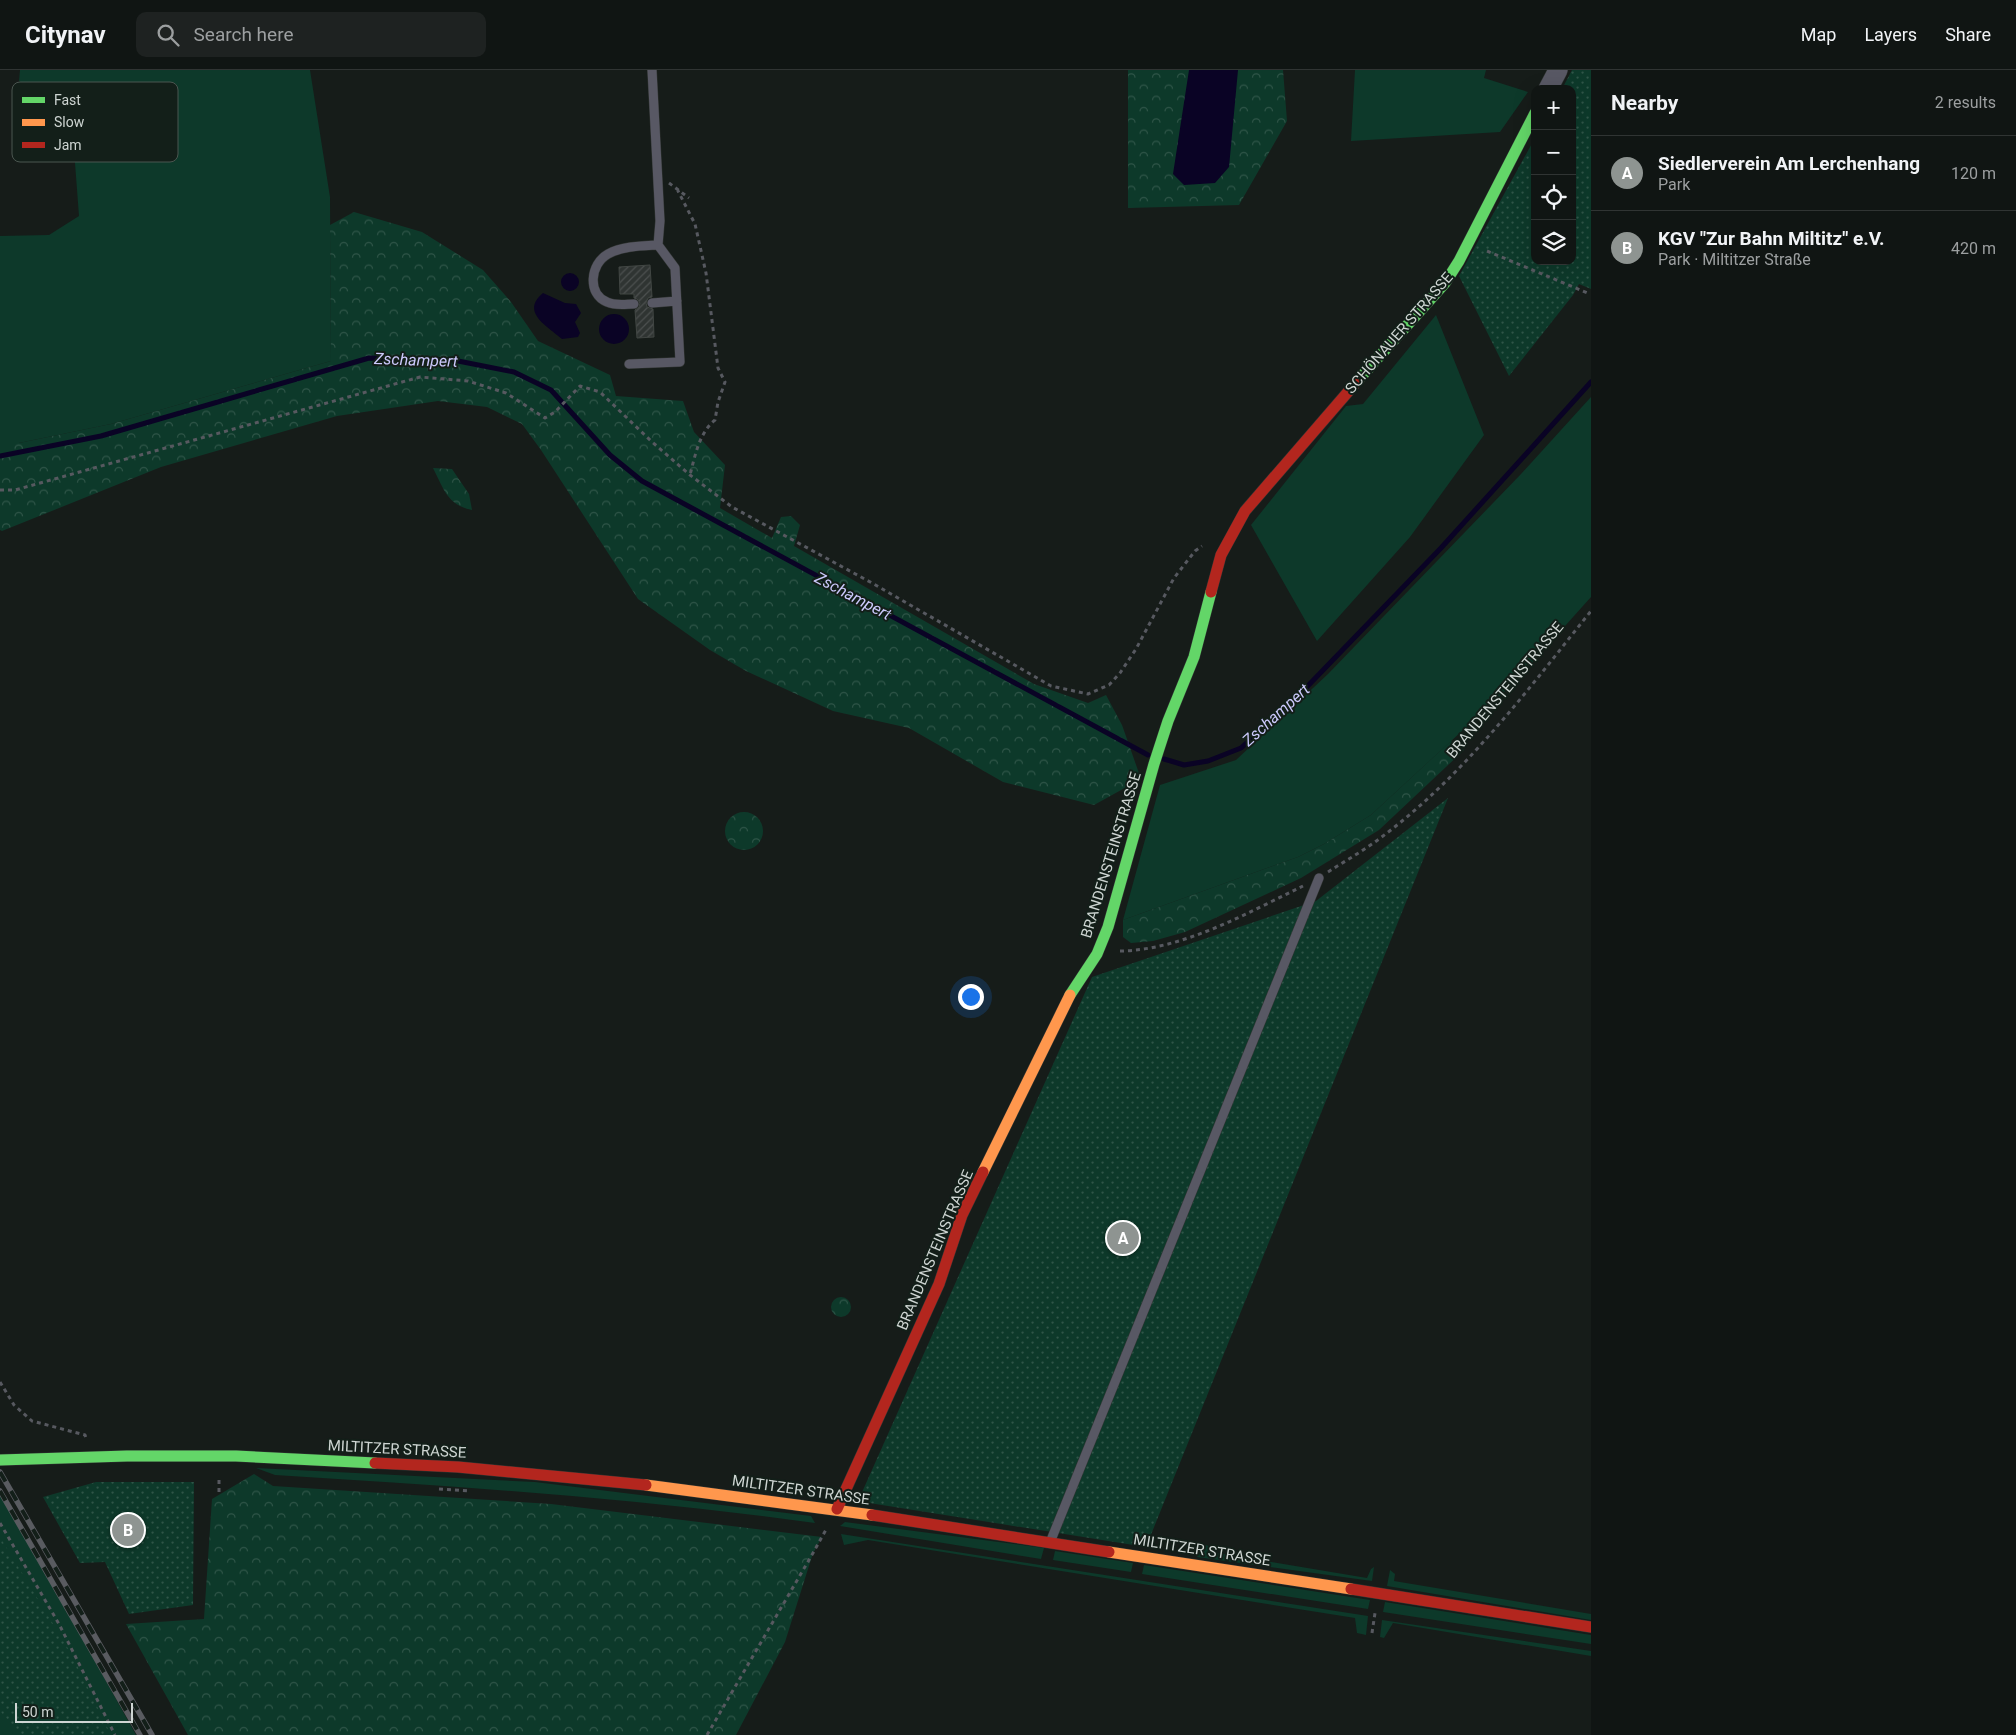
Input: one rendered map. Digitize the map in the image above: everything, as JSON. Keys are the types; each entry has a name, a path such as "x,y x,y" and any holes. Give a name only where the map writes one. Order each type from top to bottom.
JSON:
{"street":[{"path":"1550,85 1558,70"},
{"name":"SCHÖNAUER STRASSE","path":"1159,750 1168,721 1194,656 1221,555 1232,532 1245,511 1273,477 1445,282 1468,243 1531,121"},
{"name":"BRANDENSTEINSTRASSE","path":"837,1509 939,1284 962,1215 1067,1000 1097,954 1108,927 1159,750"},
{"name":"MILTITZER STRASSE","path":"0,1460 236,1456 458,1467 663,1486 837,1509 1591,1627"}],"lane":[{"path":"629,364 680,362 675,268 658,245 660,221 652,70"},
{"path":"634,304 613,304 605,302 597,295 593,288 592,278 596,267 608,254 628,248 658,245"},
{"path":"652,302 677,301"},
{"path":"1050,1542 1319,878"}],"path":[{"path":"677,189 695,224 706,273 718,368 725,382 718,402 715,420 707,427 704,433 690,475"},
{"path":"1468,243 1590,294"},
{"path":"0,490 15,490 420,377 468,381 506,393 545,418 555,412 580,386 600,392 690,475 732,507 872,583 1051,686 1088,694 1109,686 1120,673 1136,649 1174,578 1195,551 1207,542"},
{"name":"BRANDENSTEINSTRASSE","path":"1097,954 1162,946 1234,920 1319,878 1379,839 1447,781 1495,730 1591,611"},
{"path":"0,1382 14,1404 32,1421 85,1435 92,1457"},
{"path":"431,1488 470,1491"},
{"path":"707,1735 814,1553 837,1509"},
{"path":"0,1522 59,1624 115,1735"},
{"path":"817,1526 835,1529"},
{"path":"1366,1613 1375,1614"}],"green space":[{"path":"20,70 310,70 330,197 331,361 111,424 19,443 0,443 0,236 49,235 79,216 75,162 178,162 178,82 19,81"},
{"path":"1128,70 1283,70 1287,121 1239,205 1128,208"},
{"path":"1355,70 1486,70 1484,78 1528,92 1500,132 1351,141"},
{"path":"1572,70 1591,70 1591,289 1579,284 1573,295 1509,376 1459,276 1531,145 1531,265 1576,265 1576,85 1564,85"},
{"path":"354,212 422,232 483,270 511,302 538,341 610,375 616,396 683,401 694,432 725,465 720,508 772,538 781,517 791,516 800,525 794,546 1034,684 1088,703 1106,695 1122,725 1141,779 1094,805 1003,782 909,728 833,711 746,671 710,650 638,599 522,424 487,407 438,401 337,416 161,467 2,531 0,530 0,443 19,443 111,424 331,361 330,225"},
{"path":"1436,315 1484,435 1410,537 1317,641 1251,525 1346,406 1363,404"},
{"path":"1591,397 1591,597 1514,683 1371,815 1324,844 1298,857 1123,920 1160,785 1236,760 1328,674 1521,474"},
{"path":"433,468 452,469 469,494 472,510 457,504 447,495"},
{"path":"1451,741 1464,750 1379,830 1301,878 1185,932 1153,941 1131,943 1123,937 1123,920 1298,857 1324,844 1371,815"},
{"path":"1448,798 1146,1547 863,1502 859,1499 1092,977 1316,901"},
{"path":"744,812 758,817 763,831 758,845 744,850 730,845 725,831 730,817"},
{"path":"841,1297 848,1300 851,1307 848,1314 841,1317 834,1314 831,1307 834,1300"},
{"path":"256,1468 535,1482 811,1516 815,1523 680,1506 478,1488 275,1475"},
{"path":"254,1474 273,1486 551,1504 822,1537 813,1553 785,1642 736,1735 188,1735 126,1624 204,1619 212,1499"},
{"path":"96,1482 194,1482 193,1605 129,1614 105,1562 80,1563 43,1497"},
{"path":"0,1490 136,1735 0,1735"},
{"path":"845,1522 1044,1548 1041,1559 840,1526"},
{"path":"841,1534 1368,1616 1366,1635 1357,1633 1355,1618 868,1540 844,1545"},
{"path":"0,1537 72,1655 111,1735 21,1735 0,1711"},
{"path":"1201,1544 1209,1546 1217,1553 1367,1578 1374,1567 1372,1581 1197,1557"},
{"path":"1055,1551 1133,1563 1131,1572 1053,1560"},
{"path":"1144,1565 1370,1600 1368,1609 1142,1574"},
{"path":"1390,1570 1395,1574 1394,1581 1591,1614 1591,1620 1387,1586"},
{"path":"1385,1602 1591,1635 1591,1644 1383,1612"},
{"path":"1382,1620 1591,1651 1591,1656 1393,1623 1384,1638 1380,1637"}],"shaded area":[{"path":"1189,70 1238,70 1229,167 1215,183 1184,185 1173,174"},
{"path":"570,273 576,276 579,282 576,288 570,291 564,288 561,282 564,276"},
{"path":"543,293 565,303 576,304 581,313 575,322 580,333 578,337 562,339 538,318 534,306"},
{"path":"614,314 625,318 629,329 625,340 614,344 603,340 599,329 603,318"}],"building":[{"path":"650,265 652,297 648,298 646,303 647,307 653,309 654,337 637,338 635,310 639,307 640,303 634,298 634,294 620,294 619,267"}],"waterway":[{"name":"Zschampert","path":"0,456 101,436 369,358 453,360 514,372 551,390 610,455 642,481 1148,755"},
{"name":"Zschampert","path":"1164,759 1184,765 1208,761 1241,748 1300,694 1441,548 1591,382"}],"railway":[{"path":"0,1472 152,1735"},
{"path":"0,1491 140,1735"}],"traffic: fast":[{"path":"1360,378 1445,283 1459,261 1531,121"},
{"path":"1070,995 1097,954 1108,927 1154,764 1168,721 1194,657 1211,592"},
{"path":"0,1460 127,1456 236,1456 375,1463"}],"traffic: slow":[{"path":"983,1172 1070,995"},
{"path":"646,1485 872,1515"},
{"path":"1109,1552 1351,1589"}],"traffic: jam":[{"path":"1211,592 1221,555 1245,511 1360,378"},
{"path":"837,1509 939,1284 962,1215 983,1172"},
{"path":"375,1463 458,1467 646,1485"},
{"path":"872,1515 1109,1552"},
{"path":"1351,1589 1591,1627"}],"place":[{"name":"Siedlerverein Am Lerchenhang","path":"1123,1238"},
{"name":"KGV \"Zur Bahn Miltitz\" e.V.","path":"128,1530"}]}
